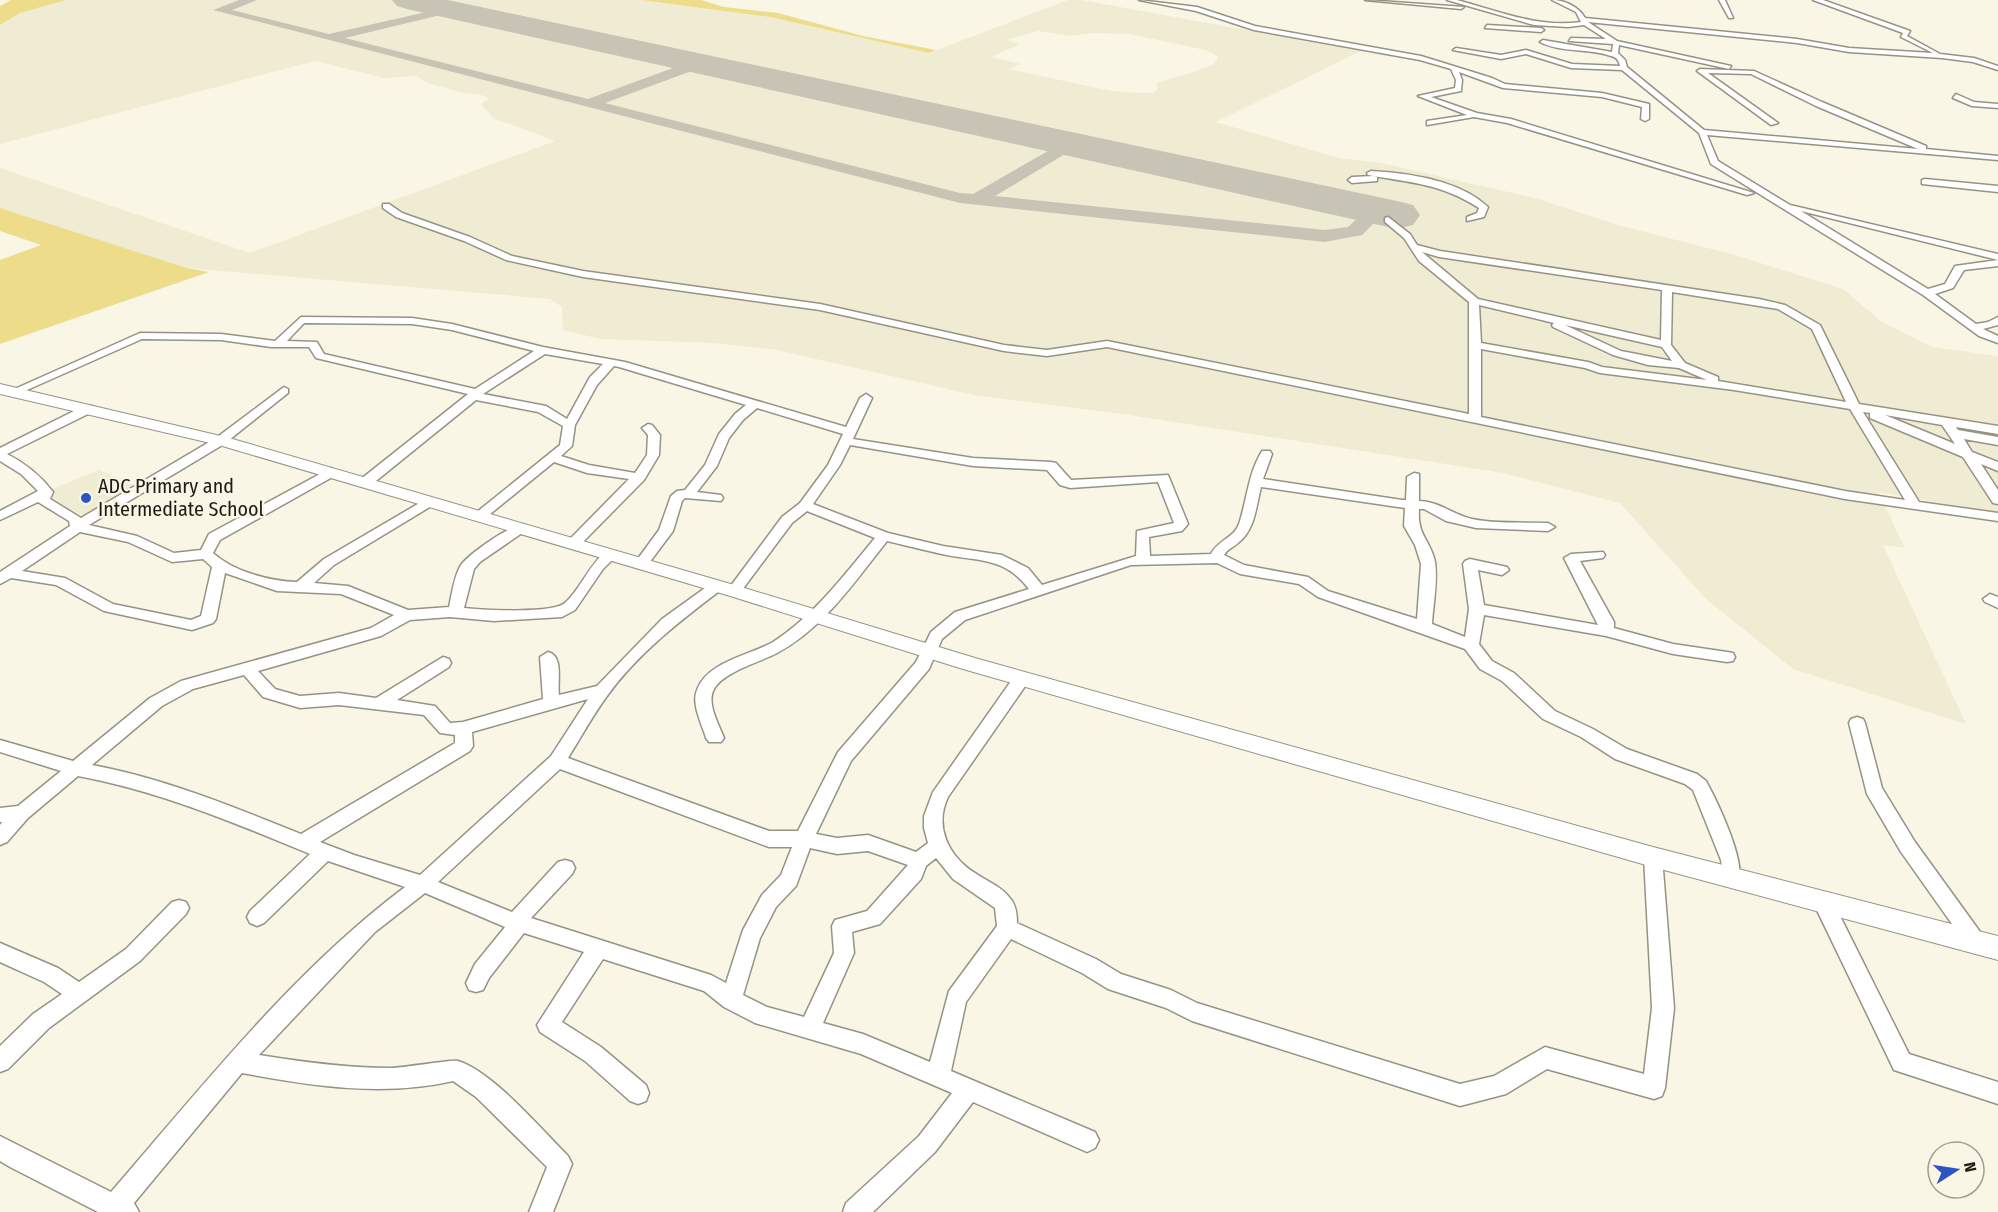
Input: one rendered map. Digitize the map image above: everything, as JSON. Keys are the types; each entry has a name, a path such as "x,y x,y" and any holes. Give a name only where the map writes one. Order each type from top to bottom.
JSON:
{"main road":[{"path":"7,390 220,441 331,472 1022,678 1653,857 1998,948"}],"street":[{"path":"1142,0 1197,9 1254,28 1396,53 1490,78 1503,86 1602,95 1643,105 1662,99"},
{"path":"1368,0 1477,9"},
{"path":"1450,0 1477,9 1564,26 1585,21 1797,41 1849,50 1974,60 1998,68"},
{"path":"1555,0 1578,11 1599,34 1616,43"},
{"path":"1722,0 1731,17"},
{"path":"1816,0 1835,2 1879,24 1908,32 1910,33 1903,36 1942,56"},
{"path":"1532,21 1520,24 1561,32"},
{"path":"1487,27 1599,34"},
{"path":"1571,40 1616,43 1724,64 1740,72"},
{"path":"1448,42 1519,52 1571,66 1624,68"},
{"path":"1543,42 1572,49 1615,54 1622,60 1624,68 1702,132 1714,162 1780,205 1927,293 1983,334 1998,340"},
{"path":"1615,54 1616,43"},
{"path":"1556,51 1572,49"},
{"path":"1456,50 1501,57 1519,52"},
{"path":"1656,51 1680,59 1700,71 1774,123"},
{"path":"1748,61 1752,72"},
{"path":"1454,68 1459,80 1459,90 1422,96 1477,115"},
{"path":"1700,71 1752,72 1819,105 1934,153"},
{"path":"1956,96 1972,104 1998,106"},
{"path":"1424,97 1477,115"},
{"path":"1643,105 1646,106 1645,119"},
{"path":"1462,111 1508,121 1606,152 1726,185 1780,205"},
{"path":"1430,123 1477,115"},
{"path":"1702,132 1998,158"},
{"path":"1352,180 1388,174 1457,191 1484,207 1481,215 1470,219"},
{"path":"1926,182 1998,189"},
{"path":"1722,195 1865,223 1950,248 1998,257"},
{"path":"386,206 399,215 467,239 509,258 562,270 820,307 1004,348 1047,353 1107,344 1845,495 1998,517"},
{"path":"1388,220 1407,236 1422,259 1474,301 1666,345"},
{"path":"1412,246 1440,254 1667,290 1759,302 1781,307 1800,316 1816,327 1854,406 1914,504"},
{"path":"1927,293 1949,286 1958,268 1998,263"},
{"path":"1667,290 1666,345 1681,365"},
{"path":"1474,301 1475,418"},
{"path":"1544,318 1580,339 1613,351 1651,364 1681,365 1734,387"},
{"path":"278,344 301,320 388,320 433,323 543,350 610,364 621,364 847,436 974,462 1050,466 1065,482 1070,484 1163,478 1181,524 1177,528 1143,534 1143,560"},
{"path":"1975,327 1991,325 1998,320"},
{"path":"7,390 137,336 244,338 278,344 313,344 320,356 542,410 569,425"},
{"path":"1476,345 1588,365 1600,370 1734,387 1998,430"},
{"path":"366,482 475,395 543,350"},
{"path":"479,516 566,446 569,425 581,412 589,385 610,364"},
{"path":"4,576 77,527 220,441 284,391"},
{"path":"0,1148 117,1210 238,1062 368,926 423,884 557,761 602,691 667,623 725,589 787,520 805,506 834,465 866,398"},
{"path":"688,495 711,466 723,437 739,417 754,405"},
{"path":"1854,406 1969,457 1998,467"},
{"path":"0,454 88,409"},
{"path":"1945,420 1998,500"},
{"path":"573,544 639,477 653,455 654,435 648,428"},
{"path":"1953,433 1998,441"},
{"path":"0,454 35,478 46,492"},
{"path":"1219,558 1217,555 1222,546 1233,541 1245,527 1255,482 1266,454"},
{"path":"552,457 586,469 639,477"},
{"path":"206,554 214,537 331,472"},
{"path":"1414,477 1411,526 1422,545 1428,564 1424,627"},
{"path":"1255,482 1402,504 1412,502 1427,505 1451,518 1469,523 1548,527"},
{"path":"46,492 43,500 75,519 77,527"},
{"path":"0,516 46,492"},
{"path":"642,564 666,531 676,499 682,494 716,498"},
{"path":"299,588 329,562 428,501"},
{"path":"805,506 884,536 944,550 997,558 1023,572 1038,590"},
{"path":"77,527 132,539 172,558 206,554 219,566 277,586 343,590 407,615"},
{"path":"455,612 467,568 520,528"},
{"path":"715,738 704,702 706,688 745,660 778,646 816,616 884,536"},
{"path":"0,837 22,813 156,702 187,686 375,632 407,615 455,612 494,616 557,613 570,607 598,566 610,555"},
{"path":"1598,555 1571,558 1606,622 1606,631"},
{"path":"731,1000 750,936 769,901 789,880 804,839 844,757 923,665 936,636 960,616 1130,561 1219,558 1239,569 1303,580 1323,594 1471,645 1486,664 1508,677 1549,715 1587,733 1621,754 1691,779 1700,786 1730,860 1731,878"},
{"path":"1471,645 1478,609 1470,564 1502,570"},
{"path":"4,576 60,581 109,608 192,625 208,619 219,566"},
{"path":"1478,609 1606,631 1673,649 1727,657"},
{"path":"548,657 550,659 549,684 552,702"},
{"path":"380,704 443,663"},
{"path":"247,668 268,693 300,702 339,699 429,710 446,729 464,728 552,702 602,691"},
{"path":"938,1077 957,998 1006,928 1008,915 1004,903 959,872 939,845 931,817 937,796 951,781 1022,678"},
{"path":"1857,723 1873,789 1908,847 1976,942"},
{"path":"304,842 464,746 464,728"},
{"path":"0,746 76,769 114,776 229,813 350,862 423,884 518,922 711,984 731,1000 763,1016 863,1044 1087,1140"},
{"path":"557,761 770,838 804,839 837,846 868,843 919,861"},
{"path":"0,815 22,813"},
{"path":"810,1028 844,953 842,926 873,918 914,873 919,861 939,845"},
{"path":"257,917 326,852"},
{"path":"1006,928 1089,966 1115,982 1172,1000 1192,1011 1460,1095 1498,1086 1545,1058 1654,1088 1663,1008 1653,857"},
{"path":"476,983 482,971 518,922 565,868"},
{"path":"1823,902 1902,1062 1998,1093"},
{"path":"0,1061 41,1021 134,955 179,908"},
{"path":"598,948 548,1025 593,1054 638,1093"},
{"path":"0,951 51,975 80,994"},
{"path":"238,1062 302,1073 373,1077 414,1078 455,1070 484,1089 560,1164 541,1212"},
{"path":"855,1212 927,1144 969,1089"}],"shaded area":[{"path":"11,0 66,0 20,13 0,25 0,6"},
{"path":"66,0 641,0 770,17 929,53 1068,0 1081,0 1361,51 1216,122 1339,158 1381,163 1535,198 1618,225 1735,255 1843,289 1882,322 1932,347 1998,356 1998,513 1878,492 1905,548 1883,545 1966,724 1793,669 1706,599 1620,503 1503,473 1129,415 974,395 777,350 713,343 600,339 563,330 562,307 550,299 187,268 0,208 0,168 250,253 555,141 493,118 481,104 490,99 481,95 427,83 416,76 384,78 315,61 0,144 0,25 20,13","holes":["1038,31 1070,36 1092,33 1129,34 1205,50 1218,58 1214,64 1157,83 1157,90 1153,93 1140,93 1112,91 1008,69 1021,64 991,57 1020,44 1007,40"]},
{"path":"641,0 701,0 724,7 778,13 863,36 936,50 929,53 770,17"},
{"path":"0,208 187,268 209,272 0,344 0,260 41,245 0,231"},
{"name":"ADC Primary and Intermediate School","path":"99,470 138,487 86,516 58,505 48,491"}],"taxiway":[{"path":"251,0 219,10 589,104"},
{"path":"333,37 449,9"},
{"path":"589,104 700,63"},
{"path":"589,104 960,198 976,200"},
{"path":"976,200 1069,144"},
{"path":"976,200 1325,236 1343,235 1355,231 1361,228 1378,210"}],"runway":[{"path":"407,0 1397,215"}],"place":[{"name":"ADC Primary and Intermediate School","path":"86,498"}]}
